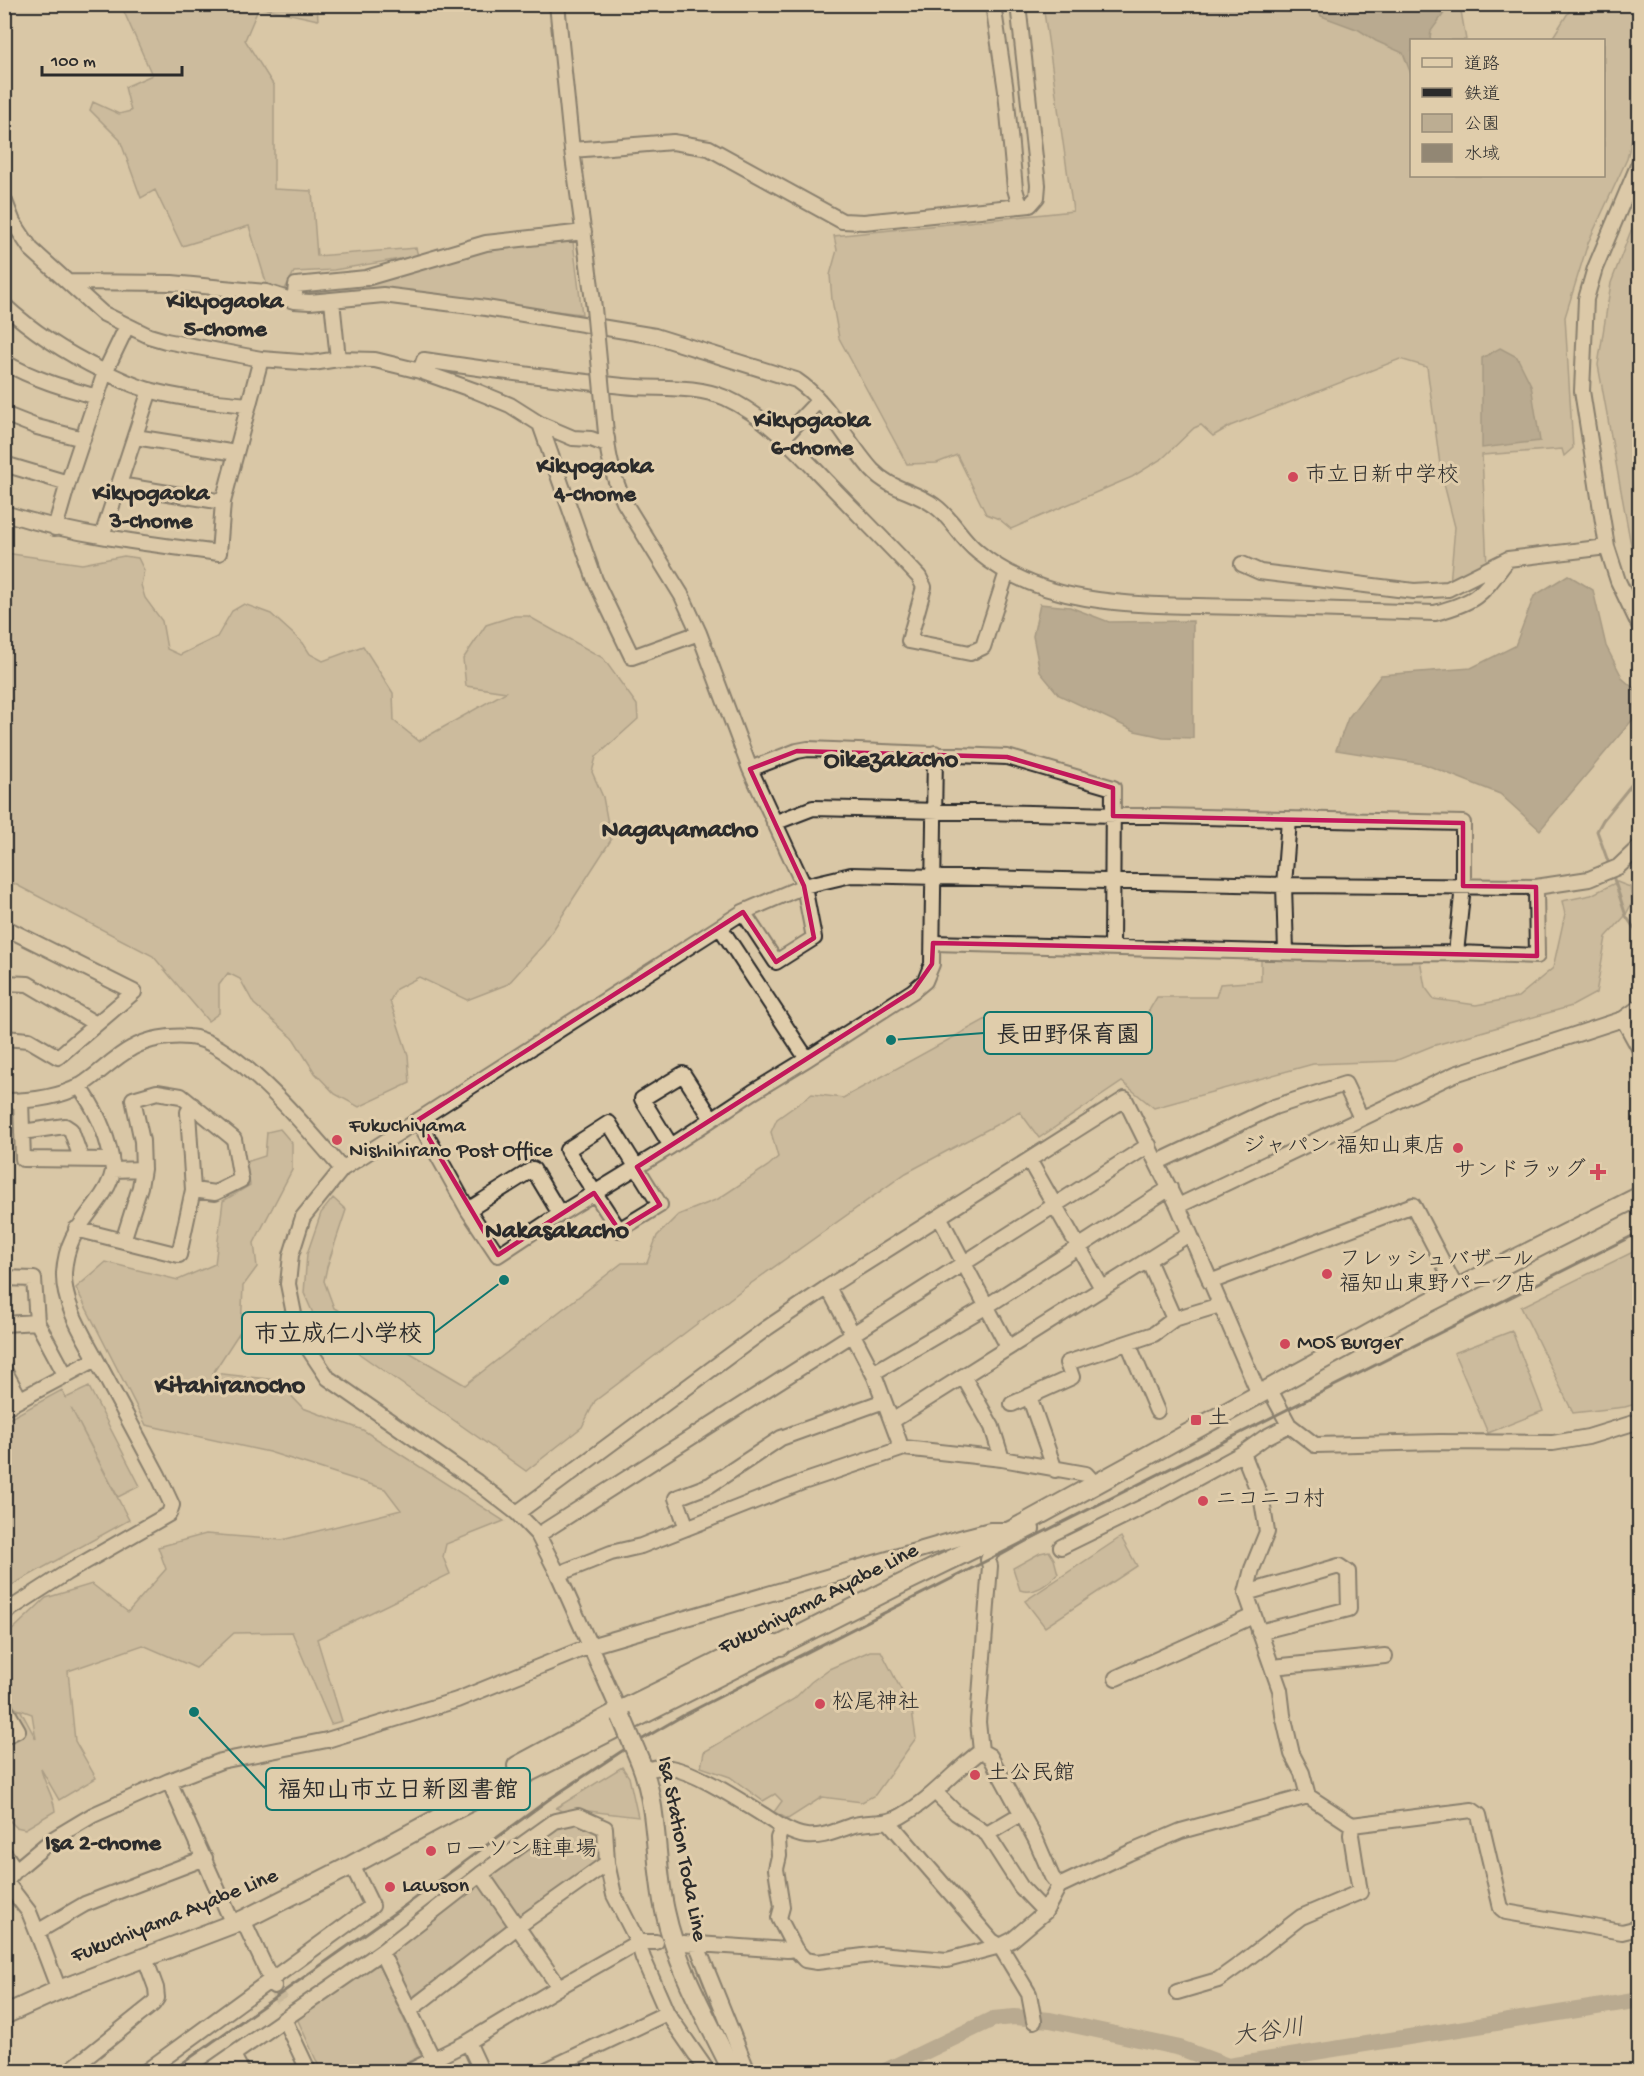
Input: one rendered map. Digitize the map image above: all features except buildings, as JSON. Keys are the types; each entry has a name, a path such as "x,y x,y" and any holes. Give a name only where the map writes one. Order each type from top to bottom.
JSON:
{"main road":[{"name":"Fukuchiyama Ayabe Line","path":"4,2015 59,1990 238,1922 352,1865 452,1811 1014,1529 1456,1288 1640,1196"},
{"path":"489,1794 497,1780 505,1773 759,1642 781,1646"},
{"name":"Isa Station Toda Line","path":"620,1714 642,1765 650,1794 660,1886 674,1946 685,1974 739,2066"}],"street":[{"path":"557,4 572,150 594,308 612,473 624,502 682,596 699,633 750,769 804,886 814,938 776,962 743,912"},
{"path":"993,4 1006,91 1015,189 1020,206"},
{"path":"572,150 673,141 709,148 842,221 864,222 1030,205 1037,197 1038,185 1018,4"},
{"path":"1640,161 1595,268 1586,299 1582,391 1607,548 1618,580 1640,627"},
{"path":"4,199 9,226 31,249 102,313 127,326 166,341 261,359 313,363 338,359 375,360 420,371 510,405 540,424 573,438 607,439"},
{"path":"294,301 296,285 366,278 486,243 584,232"},
{"path":"70,282 172,283 266,292 294,301 332,301 383,295 486,308 655,336 796,380 819,400 873,471 892,486 934,504 977,552 1007,572 1048,590 1111,603 1435,613 1464,605 1483,593 1508,559"},
{"path":"332,301 338,359"},
{"path":"5,307 47,340 74,357 126,382 150,390 249,405"},
{"path":"54,528 105,372 127,326"},
{"path":"4,513 54,528 219,553 224,502 261,359"},
{"path":"420,371 424,360 628,387 706,391 728,399 783,438 919,577 924,587 909,641 970,653 983,646 1007,572"},
{"path":"4,362 50,383 97,397"},
{"path":"102,536 150,390"},
{"path":"783,438 819,400"},
{"path":"4,414 37,427 83,439"},
{"path":"540,424 595,580 632,657 699,633"},
{"path":"135,437 236,453"},
{"path":"4,464 68,483"},
{"path":"119,485 224,502"},
{"path":"1242,564 1260,572 1414,591 1448,589 1508,559 1607,548"},
{"path":"750,769 808,749 935,753 1006,757 1113,788 1112,947"},
{"path":"418,1120 468,1210 498,1255 919,986 925,981 932,964 935,753"},
{"path":"774,823 813,808 1463,822 1463,886 1456,953"},
{"path":"1286,952 1284,885 1289,820"},
{"path":"620,1714 558,1574 538,1535 517,1513 328,1378 304,1342 294,1314 288,1284 291,1254 303,1217 342,1168 743,912 804,886 851,875 1284,885 1536,887 1589,879 1618,867 1640,846"},
{"path":"933,943 1346,954 1456,953 1538,956 1536,887"},
{"path":"4,927 134,992 58,1057 29,1040 4,1038"},
{"path":"720,927 807,1059"},
{"path":"4,982 28,984 96,1024"},
{"path":"1178,1206 1455,1074 1623,1019 1638,1010"},
{"path":"1623,1019 1640,1050"},
{"path":"5,1099 21,1101 59,1093 79,1086 132,1048 158,1038 190,1036 219,1047 281,1099 342,1168"},
{"path":"671,1146 642,1099 682,1074 712,1119"},
{"path":"1158,1162 1274,1107 1345,1084 1361,1118"},
{"path":"4,1613 66,1573 169,1514 172,1505 76,1321 66,1295 64,1274 67,1253 76,1229 98,1202 112,1165 102,1124 79,1086"},
{"path":"123,1241 140,1187 143,1169 142,1141 133,1099 157,1092 181,1096 234,1138 241,1180 215,1193 193,1190"},
{"path":"517,1513 767,1328 1125,1099 1170,1188 1220,1305 1264,1391 1289,1425 1315,1445 1440,1442 1553,1443 1588,1437 1640,1421"},
{"path":"21,1101 23,1159 81,1158 143,1169"},
{"path":"76,1229 179,1255 193,1190 188,1112 193,1105"},
{"path":"609,1123 637,1167 660,1205 619,1230 567,1150 609,1123"},
{"path":"22,1132 65,1126 71,1130 81,1158"},
{"path":"538,1535 1149,1144"},
{"path":"1029,1160 1102,1288"},
{"path":"468,1210 533,1169 560,1214"},
{"path":"873,1373 987,1306 1170,1188"},
{"path":"1210,1282 1413,1205 1456,1288"},
{"path":"940,1218 1008,1347"},
{"path":"892,1421 1189,1234"},
{"path":"1148,1260 1174,1319"},
{"path":"4,1278 34,1279 37,1322 66,1376"},
{"path":"828,1287 873,1373 899,1441 898,1449"},
{"path":"1012,1404 1072,1377 1067,1363 1154,1334 1174,1319 1220,1305"},
{"path":"4,1324 37,1322"},
{"path":"1128,1343 1157,1411"},
{"path":"4,1408 96,1359"},
{"path":"4,1370 20,1399"},
{"path":"963,1376 992,1427 1002,1460"},
{"path":"1029,1396 1055,1470"},
{"path":"687,1528 676,1498 710,1485 781,1438 884,1401"},
{"path":"1061,1547 1155,1501 1289,1425"},
{"path":"558,1574 610,1553 641,1546 803,1482 898,1449 1002,1460 1086,1474 1095,1484"},
{"path":"1243,1453 1262,1501 1267,1532 1251,1569 1246,1593 1280,1690 1292,1754 1302,1773 1308,1796 1352,1825 1472,1810 1479,1815 1502,1908 1506,1912 1622,1932 1638,1928"},
{"path":"981,1751 978,1722 990,1566 988,1560 991,1552 1076,1505 1076,1494"},
{"path":"59,1990 29,1912 5,1883 16,1870 53,1839 93,1815 169,1780 221,1761 327,1740 457,1700 590,1646 979,1533 1014,1529"},
{"path":"1246,1593 1339,1566 1348,1572 1349,1609 1259,1632"},
{"path":"1116,1677 1253,1617"},
{"path":"1272,1667 1385,1656"},
{"path":"4,1706 18,1730 4,1737"},
{"path":"642,1765 672,1768 709,1783 783,1828 804,1836 820,1836 833,1834 855,1825 889,1822 903,1816 936,1792 965,1762 981,1751"},
{"path":"981,1751 990,1756 1036,1840 1052,1877 1059,1886"},
{"path":"169,1780 205,1858 273,1984"},
{"path":"936,1792 956,1813 987,1834 1021,1887 1045,1912"},
{"path":"783,1828 778,1838 779,1856 776,1869 782,1908 779,1918 795,1949 805,1960 817,1962 879,1954 947,1960 1000,1946 1012,1940 1045,1912 1059,1886 1129,1853 1181,1831 1308,1796"},
{"path":"987,1834 1021,1814"},
{"path":"208,2072 381,1952 481,1874 555,1821 578,1816 605,1828 607,1863 614,1895 638,1942 667,2013 708,2072"},
{"path":"889,1822 985,1932 1000,1946 1029,1994 1035,2021"},
{"path":"1177,1992 1218,1980 1301,1917 1360,1892 1351,1835 1352,1825"},
{"path":"4,1853 16,1870"},
{"path":"37,1932 85,1904 205,1858"},
{"path":"410,2010 517,1927 607,1863"},
{"path":"145,2072 273,1984 372,1906 352,1865"},
{"path":"481,1874 559,1987"},
{"path":"408,2072 468,2042 638,1942 656,1942"},
{"path":"739,2066 689,1943 795,1949"},
{"path":"381,1952 433,2059"},
{"path":"74,2070 153,2004 157,1998 156,1988 145,1958"},
{"path":"283,2003 286,2018 309,2072"},
{"path":"542,2072 667,2013"},
{"path":"468,2042 482,2072"},
{"path":"233,2055 242,2072"}],"highlighted area":[{"path":"797,751 1007,757 1113,788 1113,816 1463,823 1463,886 1536,887 1537,956 933,943 932,964 913,991 637,1167 660,1205 619,1230 594,1193 498,1255 418,1120 743,912 776,962 814,938 804,886 750,769"}],"green space":[{"path":"121,5 317,5 318,20 259,7 245,40 274,86 274,189 312,191 317,256 416,248 418,256 334,270 294,272 285,289 268,289 249,226 182,246 155,190 141,198 120,140 90,110 93,102 119,114 131,111 125,87 152,75"},
{"path":"1043,5 1460,5 1466,39 1410,39 1410,177 1605,177 1605,39 1552,39 1573,5 1639,5 1639,110 1627,159 1588,243 1565,317 1573,448 1564,456 1562,449 1482,455 1487,567 1450,584 1455,527 1441,472 1427,367 1400,359 1230,426 1213,436 1201,425 1194,428 1163,458 1132,477 1011,529 999,519 986,514 957,455 937,463 907,464 839,338 830,275 837,250 834,236 1073,211"},
{"path":"1639,215 1640,576 1635,567 1598,365 1611,283"},
{"path":"573,242 582,314 363,290 310,295 309,288 493,248"},
{"path":"5,553 82,564 124,556 138,558 144,570 141,585 145,598 162,621 167,649 180,655 217,637 232,611 244,604 271,614 303,643 310,654 323,661 363,646 393,693 394,721 419,741 506,692 466,686 463,659 486,625 514,616 528,616 603,658 637,705 638,719 596,757 592,772 603,797 611,840 544,944 508,984 467,1000 419,977 396,989 390,1001 408,1055 410,1083 359,1107 335,1094 315,1073 293,1038 254,1004 240,979 228,973 219,985 219,1013 208,1021 153,956 5,879"},
{"path":"1617,882 1630,887 1632,903 1625,916 1606,937 1596,993 1572,1006 1432,1046 1395,1061 1313,1064 1154,1108 1122,1082 1039,1138 1020,1112 906,1173 739,1292 595,1401 582,1427 526,1471 361,1355 315,1318 304,1293 307,1254 321,1213 333,1198 346,1210 324,1281 334,1308 465,1385 622,1263 647,1263 657,1236 678,1215 718,1199 768,1166 778,1157 771,1132 777,1119 812,1094 843,1098 997,1013 1004,1029 1147,1014 1157,997 1216,997 1220,984 1261,981 1261,960 1420,960 1425,987 1434,999 1476,1005 1518,997 1553,968 1565,914 1562,901 1591,895"},
{"path":"280,1129 292,1143 292,1170 254,1243 257,1267 243,1286 241,1330 213,1373 276,1380 303,1408 363,1430 504,1521 446,1544 443,1557 450,1574 317,1639 342,1721 331,1724 292,1632 234,1633 196,1668 143,1645 68,1671 75,1741 96,1778 59,1800 41,1769 55,1811 25,1829 16,1827 5,1816 4,1714 20,1710 5,1704 5,1637 46,1598 92,1584 128,1612 166,1569 158,1547 206,1534 282,1540 401,1510 385,1489 269,1452 146,1425 76,1288 106,1262 178,1280 215,1264 223,1201 250,1185 246,1162 265,1156 267,1132","holes":["21,1710 32,1714 36,1739"]},
{"path":"1639,1249 1639,1403 1625,1407 1573,1413 1521,1307"},
{"path":"1512,1331 1543,1411 1488,1433 1454,1353"},
{"path":"89,1387 140,1486 118,1497 71,1408 129,1520 5,1589 5,1421 62,1390 66,1398"},
{"path":"1121,1537 1137,1566 1045,1627 1025,1601"},
{"path":"1049,1551 1058,1574 1036,1590 1020,1590 1013,1568 1040,1553"},
{"name":"松尾神社","path":"870,1651 881,1651 912,1711 916,1738 875,1795 862,1802 822,1797 788,1819 774,1812 782,1801 775,1794 763,1801 730,1777 701,1767 704,1752 794,1699 811,1682 829,1669"},
{"path":"622,1767 629,1777 638,1817 580,1810 563,1812 556,1808"},
{"path":"580,1822 600,1831 602,1863 408,2000 383,1950 554,1827"},
{"path":"377,1962 421,2056 388,2071 321,2071 296,2016"}],"water":[{"path":"1450,4 1431,31 1431,39 1410,39 1410,71 1403,53 1376,41 1359,30 1321,16 1319,9 1321,5"},
{"path":"1500,348 1517,357 1531,385 1540,441 1482,448 1482,358"},
{"path":"1568,575 1593,590 1606,646 1623,679 1639,693 1639,712 1540,830 1500,794 1424,764 1336,750 1348,718 1381,675 1471,668 1515,646 1534,596"},
{"path":"1040,604 1070,607 1109,622 1193,621 1193,738 1163,737 1135,731 1059,695 1040,672 1033,636"}],"waterway":[{"path":"1610,867 1597,831 1603,820 1640,774"},
{"path":"1612,873 1626,916 1640,937"},
{"name":"大谷川","path":"883,2072 993,2019 1014,2017 1050,2020 1180,2048 1228,2066 1640,2000"}],"tunnel":[{"path":"275,1988 283,2003"}],"railway":[{"path":"170,2072 403,1907 548,1800 622,1751 684,1715 1640,1232"}],"place":[{"name":"市立日新中学校","path":"1293,477"},
{"name":"長田野保育園","path":"891,1040"},
{"name":"Fukuchiyama Nishihirano Post Office","path":"337,1140"},
{"name":"ジャパン 福知山東店","path":"1458,1148"},
{"name":"サンドラッグ","path":"1598,1172"},
{"name":"フレッシュバザール 福知山東野パーク店","path":"1327,1274"},
{"name":"市立成仁小学校","path":"504,1280"},
{"name":"MOS Burger","path":"1285,1344"},
{"name":"土","path":"1196,1420"},
{"name":"ニコニコ村","path":"1203,1501"},
{"name":"松尾神社","path":"820,1704"},
{"name":"福知山市立日新図書館","path":"194,1712"},
{"name":"土公民館","path":"975,1775"},
{"name":"ローソン駐車場","path":"431,1851"},
{"name":"Lawson","path":"390,1887"}],"district":[{"name":"Kikyogaoka 5-chome","path":"225,316"},
{"name":"Kikyogaoka 6-chome","path":"812,435"},
{"name":"Kikyogaoka 4-chome","path":"595,481"},
{"name":"Kikyogaoka 3-chome","path":"151,508"},
{"name":"Oikezakacho","path":"891,761"},
{"name":"Nagayamacho","path":"680,831"},
{"name":"Nakasakacho","path":"557,1232"},
{"name":"Kitahiranocho","path":"230,1387"},
{"name":"Isa 2-chome","path":"103,1844"}]}
